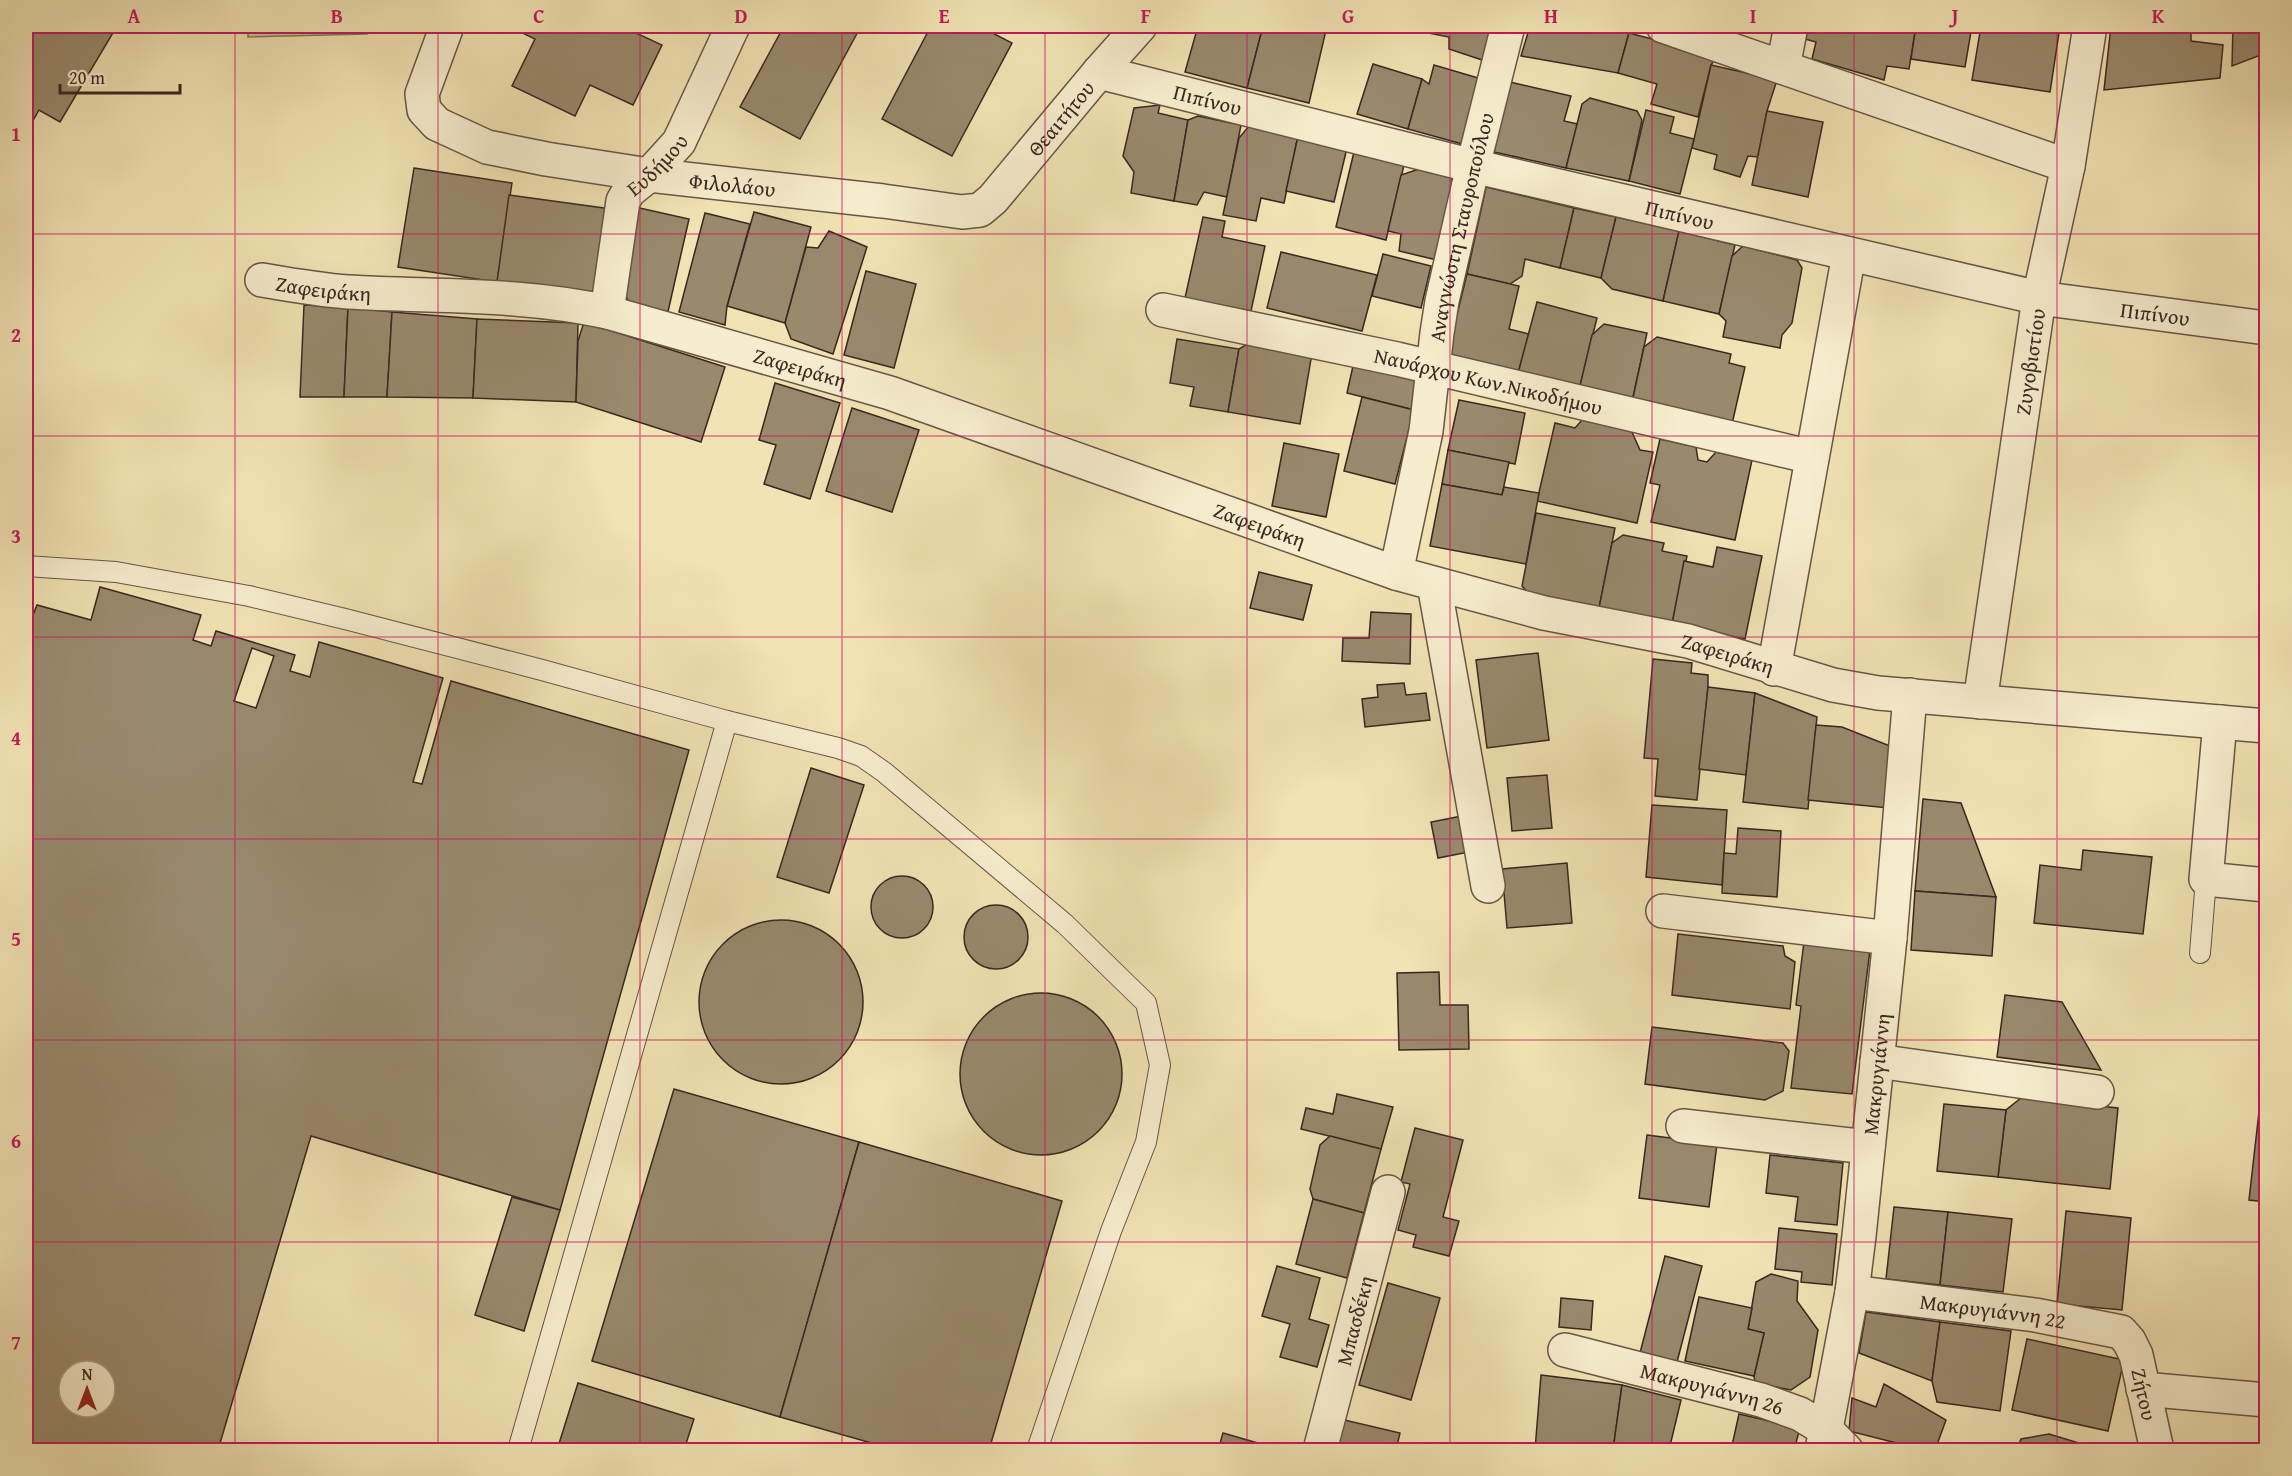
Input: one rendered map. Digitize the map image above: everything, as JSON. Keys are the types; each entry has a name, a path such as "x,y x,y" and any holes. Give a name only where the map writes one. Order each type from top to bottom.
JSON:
{"street":[{"name":"Φιλολάου","path":"447,26 422,94 424,110 437,124 487,147 649,175 962,212 980,210"},
{"name":"Ευδήμου","path":"608,312 623,201 629,191 649,175 679,142 733,26"},
{"name":"Θεαιτήτου","path":"980,210 993,199 1140,26"},
{"name":"Αναγνώστη Σταυροπούλου","path":"1396,573 1426,431 1442,301 1508,26"},
{"path":"1663,26 2068,166"},
{"path":"1783,68 1791,26"},
{"name":"Ζυγοβιστίου","path":"1980,702 2039,298 2068,166 2090,26"},
{"name":"Πιπίνου","path":"1099,72 1473,166 2039,298 2266,328"},
{"path":"1774,669 1850,254"},
{"name":"Ζαφειράκη","path":"262,280 348,292 522,299 574,304 608,312 890,393 1396,573 1544,613 1688,641 1774,669 1833,685 1980,702 2266,726"},
{"name":"Ναυάρχου Κων.Νικοδήμου","path":"1163,310 1256,328 1433,368 1812,457"},
{"path":"1434,584 1488,886"},
{"name":"Μακρυγιάννη","path":"1831,1444 1852,1292 1877,1062 1890,938 1910,695"},
{"path":"2220,722 2206,879 2266,885"},
{"path":"1663,911 1890,938"},
{"path":"1877,1062 2097,1092"},
{"path":"1683,1126 1868,1147"},
{"name":"Μπασδέκη","path":"1320,1450 1388,1192"},
{"name":"Μακρυγιάννη 22","path":"1852,1292 1962,1304 2101,1327 2121,1332 2129,1341"},
{"name":"Ζήτου","path":"2129,1341 2136,1355 2157,1450"},
{"name":"Μακρυγιάννη 26","path":"1565,1350 1761,1400 1800,1414 1831,1444"},
{"path":"2143,1389 2266,1400"}],"lane":[{"path":"26,566 116,572 249,596 542,670 727,722 838,748 861,756 884,772 1065,924 1146,1003 1160,1065 1146,1142 1111,1232 1037,1450"},
{"path":"518,1450 727,722"},
{"path":"2200,953 2206,879"}],"shaded area":[{"path":"248,26 367,26 367,34 248,37"}],"building":[{"path":"26,26 117,26 60,122 39,110 26,133"},
{"path":"508,26 621,26 662,45 633,105 590,85 575,116 512,86 535,39"},
{"path":"784,26 861,26 800,139 740,107"},
{"path":"931,26 979,26 1012,43 952,156 882,119"},
{"path":"1198,26 1263,26 1247,88 1185,72"},
{"path":"1263,26 1327,26 1309,103 1247,88"},
{"path":"1393,26 1499,26 1488,62 1449,49 1449,37"},
{"path":"1530,26 1608,26 1629,33 1618,73 1521,56"},
{"path":"1808,26 1916,26 1909,69 1887,66 1884,80 1812,59 1816,42 1805,39"},
{"path":"1916,26 1972,26 1965,67 1911,59"},
{"path":"1981,26 2009,26 2059,33 2050,92 1972,80"},
{"path":"2009,26 2060,26 2059,33"},
{"path":"2111,26 2191,26 2191,41 2223,45 2220,78 2104,90"},
{"path":"2233,26 2266,26 2266,53 2232,66"},
{"path":"1629,33 1717,56 1711,65 1698,117 1651,104 1657,84 1618,73"},
{"path":"1373,64 1422,79 1408,129 1357,114"},
{"path":"1434,65 1485,80 1466,145 1408,129 1422,79 1429,84"},
{"path":"1711,65 1777,80 1767,111 1758,157 1748,156 1740,177 1714,169 1717,155 1692,148"},
{"path":"1510,82 1571,96 1564,121 1578,124 1566,168 1494,152"},
{"path":"1590,98 1637,111 1642,120 1629,181 1566,168 1582,104"},
{"path":"1160,105 1158,113 1188,120 1174,201 1131,193 1134,172 1123,156 1134,108"},
{"path":"1646,110 1674,117 1670,133 1694,139 1680,194 1629,181"},
{"path":"1767,111 1823,122 1808,197 1752,185"},
{"path":"1198,116 1241,125 1227,197 1204,192 1197,205 1174,201 1188,120"},
{"path":"1249,126 1298,136 1284,203 1261,198 1256,221 1223,215 1239,138"},
{"path":"1298,136 1347,148 1334,202 1286,191"},
{"path":"1354,152 1404,165 1386,240 1336,227"},
{"path":"414,168 512,183 497,282 398,267"},
{"path":"1419,169 1449,174 1454,185 1437,260 1399,251 1401,234 1388,231 1401,175"},
{"path":"1486,187 1574,208 1560,268 1525,259 1522,276 1510,284 1467,274"},
{"path":"509,195 611,209 597,297 497,282"},
{"path":"635,207 689,219 667,316 631,306 621,287"},
{"path":"1574,208 1616,217 1601,278 1560,268"},
{"path":"754,212 811,227 785,323 727,306"},
{"path":"705,213 750,224 727,306 725,325 679,312"},
{"path":"1203,217 1225,221 1222,237 1265,246 1251,311 1185,298"},
{"path":"1616,217 1679,231 1663,301 1612,289 1601,278"},
{"path":"829,231 867,247 833,354 791,339 785,323 806,247 818,248"},
{"path":"1679,231 1735,245 1719,314 1663,301"},
{"path":"1743,246 1797,260 1802,268 1792,323 1782,335 1780,348 1723,337 1726,321 1719,314 1732,256"},
{"path":"1281,252 1377,275 1362,331 1267,308"},
{"path":"1383,254 1431,266 1421,308 1372,296"},
{"path":"866,271 916,284 894,368 844,355"},
{"path":"1467,274 1519,286 1509,329 1529,334 1517,377 1446,359"},
{"path":"1537,302 1597,318 1579,390 1517,377"},
{"path":"304,305 348,307 344,397 300,397"},
{"path":"348,307 392,312 387,397 344,397"},
{"path":"392,312 477,319 473,398 387,397"},
{"path":"477,319 578,323 576,402 473,398"},
{"path":"584,322 725,367 701,442 576,402 578,341"},
{"path":"1604,324 1647,333 1632,402 1579,390 1592,335"},
{"path":"1657,337 1731,354 1729,363 1745,367 1732,424 1632,402 1644,347"},
{"path":"1177,339 1239,349 1228,412 1190,406 1194,387 1170,383"},
{"path":"1249,343 1312,353 1300,424 1228,412 1239,349"},
{"path":"1353,366 1421,380 1414,410 1347,393"},
{"path":"775,383 840,403 810,499 764,484 776,445 759,440"},
{"path":"1362,397 1414,410 1395,484 1344,471"},
{"path":"1459,400 1525,413 1515,464 1448,450"},
{"path":"852,408 919,430 892,512 826,491"},
{"path":"1582,420 1631,430 1640,450 1653,452 1637,523 1537,501 1555,423 1575,428"},
{"path":"1660,439 1696,447 1698,460 1707,462 1716,452 1752,460 1735,540 1651,522 1660,485 1650,483"},
{"path":"1284,443 1339,454 1326,517 1272,506"},
{"path":"1448,450 1509,462 1502,495 1442,484"},
{"path":"1442,484 1502,495 1504,487 1539,493 1526,564 1430,546"},
{"path":"1536,513 1615,528 1599,608 1529,594 1522,586"},
{"path":"1623,535 1664,543 1662,551 1687,556 1672,624 1599,608 1612,543"},
{"path":"1717,547 1762,556 1745,639 1672,624 1684,561 1713,567"},
{"path":"1259,572 1312,585 1303,620 1250,608"},
{"path":"100,587 201,615 193,640 211,646 216,631 295,655 290,671 310,677 319,642 443,678 413,782 422,784 451,681 689,750 560,1210 311,1136 218,1450 26,1450 26,1192 33,1165 26,1163 26,613 33,615 37,605 91,620","holes":["252,648 274,656 256,708 234,701"]},
{"path":"1371,612 1411,614 1410,664 1342,661 1343,638 1369,638"},
{"path":"1538,653 1549,740 1487,748 1476,660"},
{"path":"1653,659 1692,663 1691,673 1708,675 1697,800 1655,796 1658,759 1644,758"},
{"path":"1404,683 1406,695 1426,693 1430,720 1365,727 1362,699 1378,697 1377,685"},
{"path":"1708,687 1755,693 1746,775 1699,769"},
{"path":"1755,693 1817,717 1808,809 1743,802"},
{"path":"1816,725 1842,727 1895,748 1889,808 1808,800"},
{"path":"811,768 864,785 829,893 777,877"},
{"path":"1547,775 1552,828 1512,831 1507,778"},
{"path":"1923,799 1961,803 1996,897 1915,891"},
{"path":"1652,805 1727,810 1722,885 1646,877"},
{"path":"1462,816 1469,852 1438,858 1431,822"},
{"path":"1738,828 1781,831 1777,897 1722,893 1724,853 1736,854"},
{"path":"2083,850 2152,857 2143,934 2034,923 2040,865 2081,870"},
{"path":"1567,863 1572,923 1507,928 1502,869"},
{"path":"896,876 908,876 924,885 931,895 933,907 931,919 924,929 908,938 896,938 885,933 876,924 871,913 871,901 876,890 885,881"},
{"path":"1915,891 1996,897 1992,956 1911,950"},
{"path":"996,905 1008,907 1019,914 1026,925 1028,937 1026,949 1019,960 1008,967 996,969 984,967 973,960 966,949 964,937 966,925 973,914 984,907"},
{"path":"781,920 797,921 812,926 839,944 857,971 862,986 862,1018 857,1033 839,1060 812,1078 797,1083 781,1084 765,1083 750,1078 723,1060 705,1033 700,1018 699,1002 700,986 705,971 723,944 750,926 765,921"},
{"path":"1678,934 1783,946 1785,956 1795,962 1790,1009 1672,995"},
{"path":"1804,942 1870,950 1852,1094 1791,1088 1801,1006 1796,1005"},
{"path":"1439,972 1440,1005 1468,1005 1469,1049 1399,1050 1397,973"},
{"path":"1041,993 1057,994 1072,999 1099,1016 1116,1043 1121,1058 1121,1090 1116,1105 1099,1132 1072,1149 1057,1154 1041,1155 1025,1154 1010,1149 983,1132 966,1105 961,1090 960,1074 961,1058 966,1043 983,1016 1010,999 1025,994"},
{"path":"2005,995 2062,1002 2101,1070 1997,1057"},
{"path":"1652,1027 1783,1043 1789,1051 1783,1091 1765,1100 1645,1084"},
{"path":"2266,1050 2266,1202 2249,1200"},
{"path":"674,1089 859,1142 780,1417 592,1361"},
{"path":"1337,1094 1393,1107 1381,1149 1301,1129 1306,1108 1333,1114"},
{"path":"2021,1098 2118,1108 2110,1189 1998,1177 2006,1110"},
{"path":"1944,1104 2006,1110 1998,1177 1937,1171"},
{"path":"1415,1128 1463,1140 1443,1217 1459,1221 1449,1256 1413,1247 1416,1235 1398,1230 1410,1184 1401,1182"},
{"path":"1647,1135 1717,1144 1709,1207 1639,1198"},
{"path":"1330,1136 1381,1149 1364,1213 1313,1199 1310,1189 1320,1145"},
{"path":"859,1142 1062,1201 989,1450 896,1450 780,1417"},
{"path":"1770,1155 1843,1163 1837,1225 1795,1221 1798,1197 1766,1193"},
{"path":"512,1197 560,1210 524,1331 475,1315"},
{"path":"1313,1199 1364,1213 1347,1278 1296,1264"},
{"path":"1894,1207 1948,1212 1940,1285 1886,1279"},
{"path":"2066,1211 2131,1218 2122,1310 2057,1304"},
{"path":"1948,1212 2012,1219 2003,1292 1940,1285"},
{"path":"1779,1228 1837,1234 1832,1285 1801,1282 1802,1272 1775,1269"},
{"path":"1665,1256 1702,1266 1677,1362 1640,1353"},
{"path":"1277,1266 1320,1278 1309,1319 1329,1325 1317,1367 1280,1357 1290,1324 1262,1316"},
{"path":"1771,1274 1798,1281 1797,1301 1818,1330 1810,1377 1791,1390 1755,1383 1754,1376 1764,1333 1748,1329 1756,1282"},
{"path":"1388,1283 1440,1298 1411,1400 1359,1385"},
{"path":"1699,1297 1752,1308 1748,1329 1764,1333 1754,1376 1685,1361"},
{"path":"1561,1298 1593,1301 1591,1330 1559,1327"},
{"path":"1866,1312 1940,1322 1932,1381 1859,1353"},
{"path":"1940,1322 2011,1331 2000,1411 1937,1402 1932,1381"},
{"path":"2027,1339 2124,1360 2108,1431 2012,1410"},
{"path":"1541,1375 1622,1385 1613,1450 1535,1450"},
{"path":"578,1383 694,1419 684,1450 557,1450"},
{"path":"1884,1384 1946,1420 1935,1450 1924,1450 1849,1431 1852,1398 1876,1407"},
{"path":"1622,1385 1681,1400 1669,1450 1613,1450"},
{"path":"1739,1414 1800,1428 1794,1450 1731,1450"},
{"path":"1336,1418 1400,1433 1396,1450 1328,1450"},
{"path":"1223,1433 1282,1450 1218,1450"},
{"path":"2049,1434 2099,1450 2017,1450 2021,1439"},
{"path":"793,1443 819,1450 791,1450"}]}
